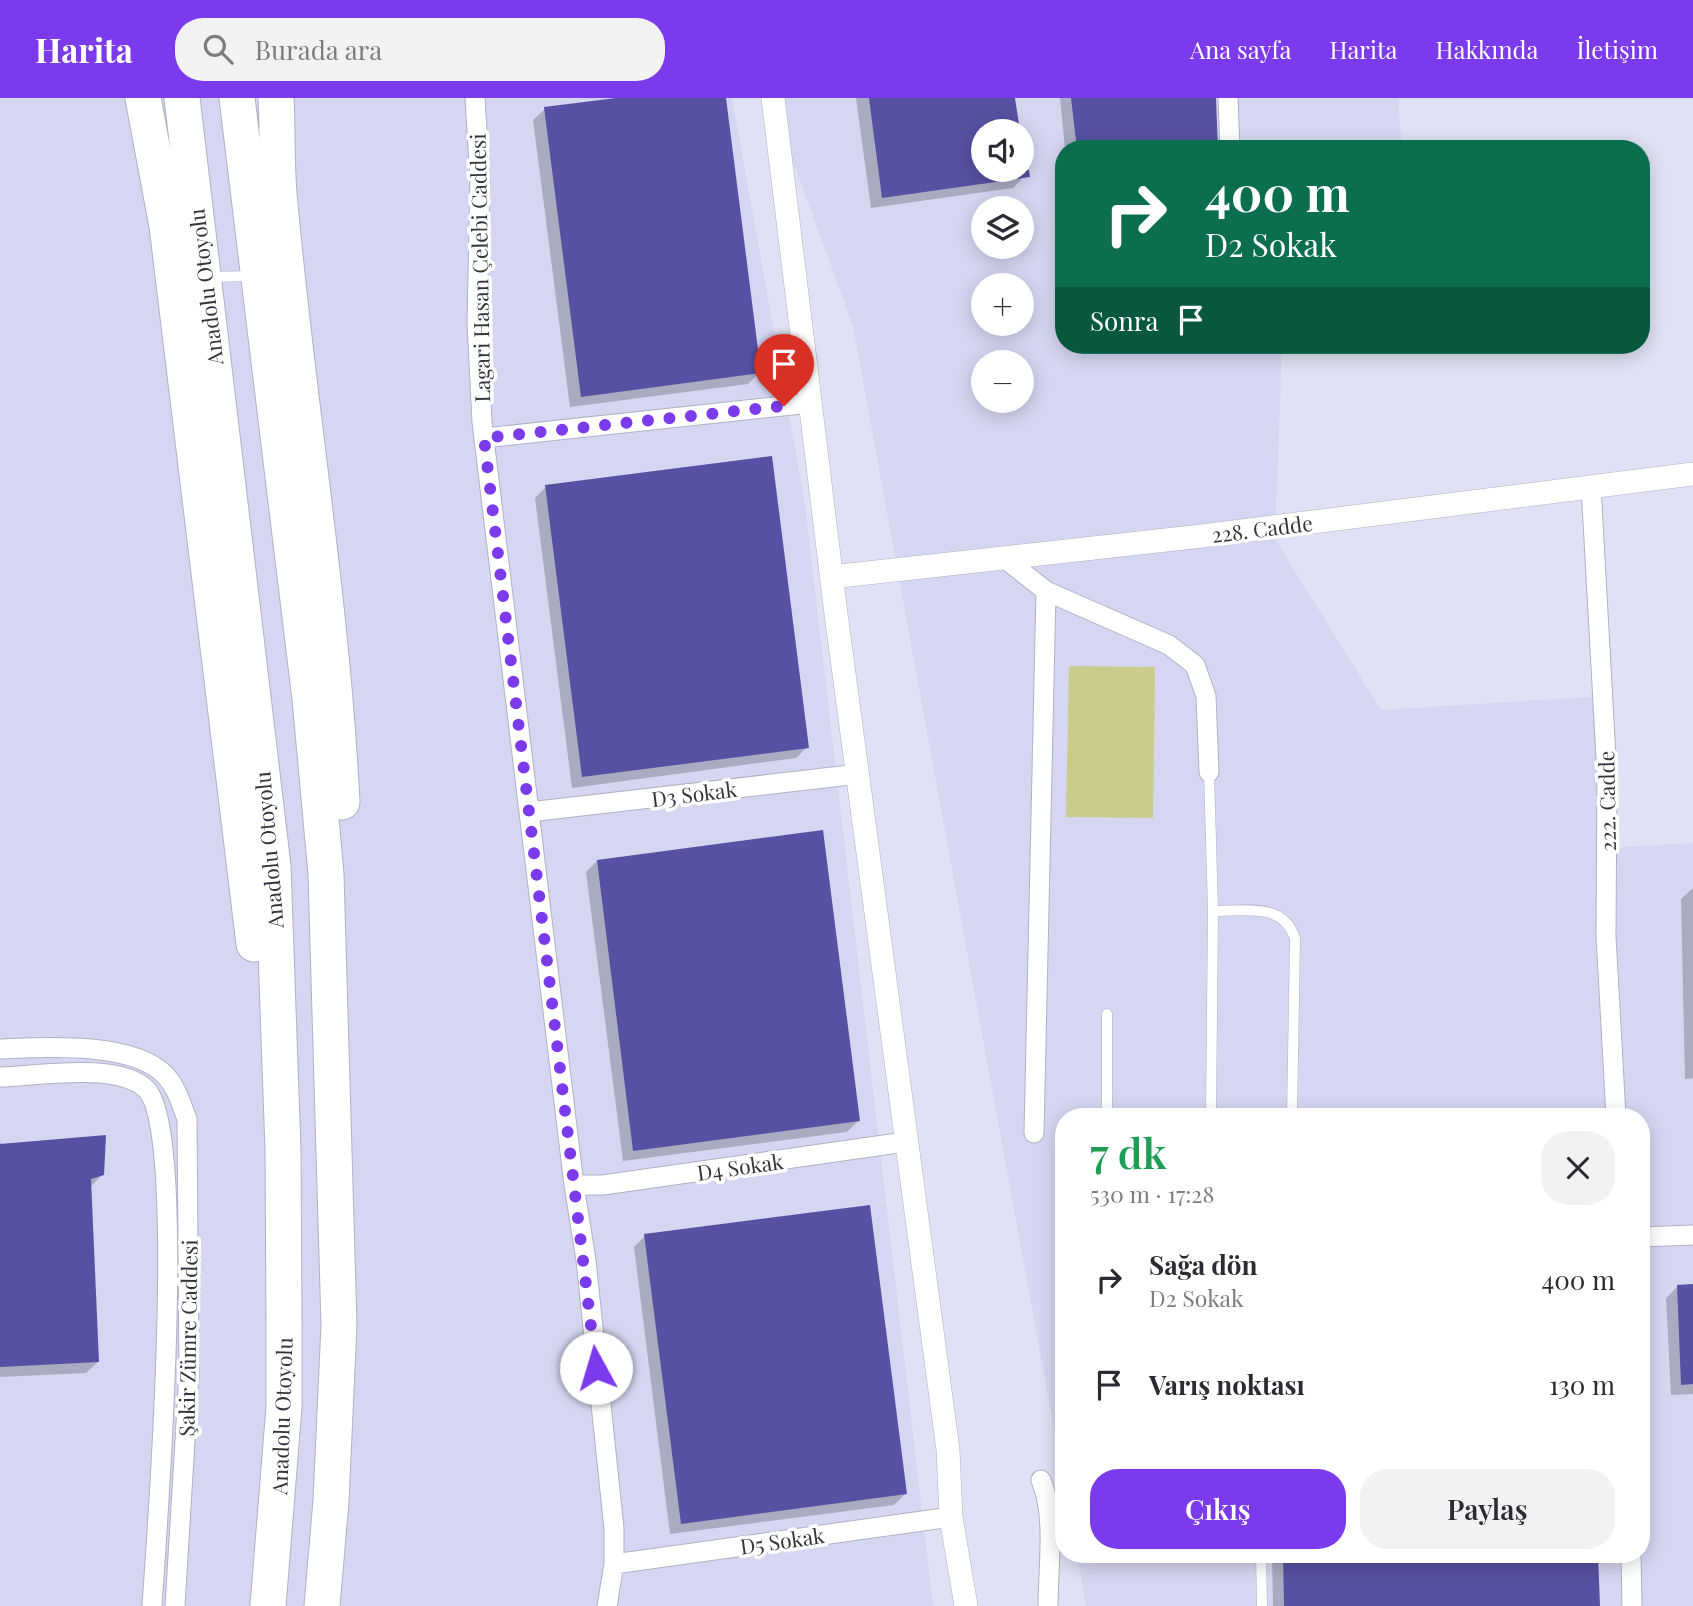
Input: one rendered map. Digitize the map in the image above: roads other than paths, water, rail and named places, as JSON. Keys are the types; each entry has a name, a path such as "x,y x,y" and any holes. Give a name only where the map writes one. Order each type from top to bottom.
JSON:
{"highway":[{"path":"143,98 167,226"},
{"path":"153,98 222,685 243,833 284,1240"},
{"name":"Anadolu Otoyolu","path":"182,98 273,866 284,1240 284,1407 268,1606"},
{"path":"237,98 310,699 326,874 332,1008 339,1325 336,1425 322,1606"},
{"path":"266,98 337,704 344,841 332,1008"},
{"path":"276,98 279,201"}],"street":[{"name":"Lagari Hasan Çelebi Caddesi","path":"475,98 480,180 477,323 484,438 574,1185 586,1260 613,1519 614,1564 607,1606"},
{"path":"773,98 831,577 947,1450 951,1517 966,1606"},
{"path":"1228,98 1230,140"},
{"path":"484,438 811,404"},
{"name":"228. Cadde","path":"831,577 1693,474"},
{"name":"222. Cadde","path":"1591,486 1607,775 1606,936 1616,1108"},
{"path":"1004,558 1046,591 1169,645 1195,665 1206,696 1209,772"},
{"path":"1034,1133 1046,591"},
{"name":"D3 Sokak","path":"529,812 859,774"},
{"name":"Şakir Zümre Caddesi","path":"0,1049 114,1052 145,1060 165,1075 177,1092 187,1119 189,1376 175,1606"},
{"name":"Şakir Zümre Caddesi","path":"0,1077 107,1073 125,1077 147,1089 160,1115 166,1196 166,1394 152,1606"},
{"name":"D4 Sokak","path":"574,1185 603,1185 905,1142"},
{"path":"1650,1237 1693,1235"},
{"path":"1041,1480 1046,1491 1048,1518 1048,1606"},
{"name":"D5 Sokak","path":"614,1564 951,1517"},
{"path":"1631,1563 1632,1606"}],"lane":[{"path":"205,277 259,276"},
{"path":"1209,772 1213,911 1210,1108"},
{"path":"1213,911 1259,911 1277,915 1290,923 1294,938 1292,1108"},
{"path":"1107,1014 1107,1108"},
{"path":"1261,1563 1262,1606"}]}
